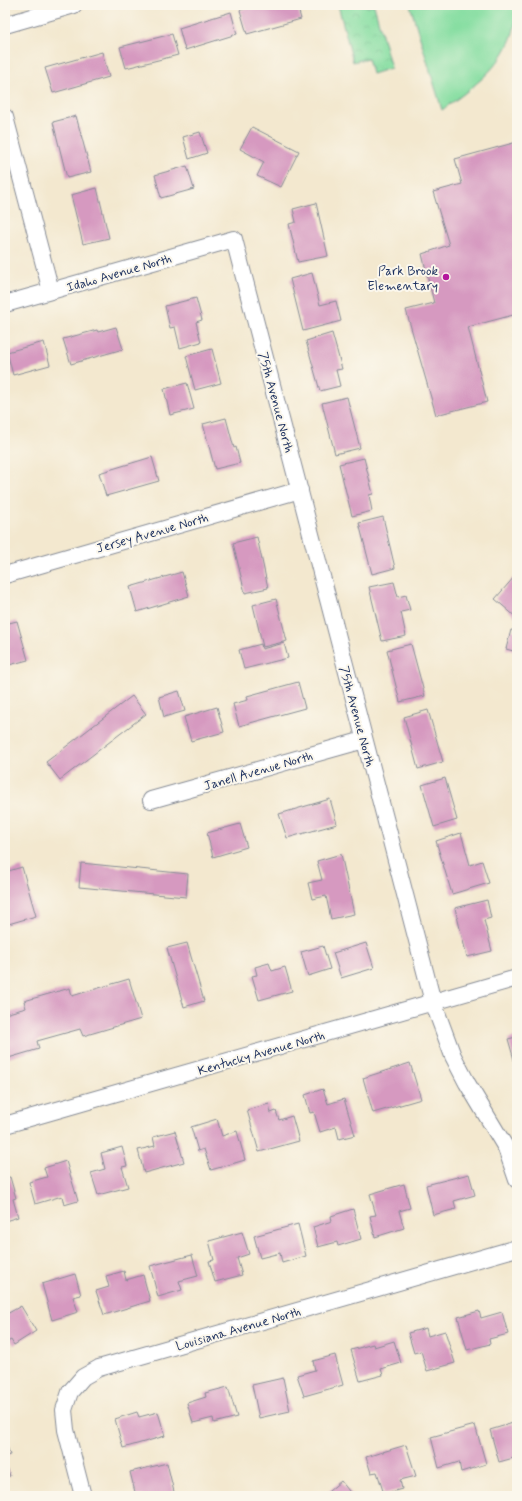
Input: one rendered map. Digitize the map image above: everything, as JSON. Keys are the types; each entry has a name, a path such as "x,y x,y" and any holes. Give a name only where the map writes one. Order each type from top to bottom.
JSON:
{"street":[{"path":"5,25 74,5"},
{"path":"5,117 51,292"},
{"name":"Idaho Avenue North","path":"5,304 234,239"},
{"name":"75th Avenue North","path":"234,239 433,1002 452,1056 506,1148 517,1180"},
{"name":"Jersey Avenue North","path":"5,574 300,490"},
{"name":"Janell Avenue North","path":"151,800 364,740"},
{"name":"Kentucky Avenue North","path":"5,1125 517,978"},
{"name":"Louisiana Avenue North","path":"83,1496 66,1430 64,1410 70,1392 82,1377 99,1368 517,1248"}],"green space":[{"path":"338,5 366,5 367,7 374,5 391,68 372,74 368,58 353,62"},
{"path":"410,5 517,5 511,39 503,54 482,78 442,110"}],"building":[{"path":"258,5 297,5 301,19 247,34 240,10"},
{"path":"231,12 237,34 185,50 179,28"},
{"path":"172,34 178,55 126,68 120,47"},
{"path":"102,52 109,77 53,93 45,68"},
{"path":"76,116 91,172 67,178 53,122"},
{"path":"252,127 299,151 281,187 257,176 264,162 240,149"},
{"path":"200,132 207,153 189,159 183,137"},
{"path":"517,142 517,314 468,327 487,402 436,415 406,310 434,303 422,254 449,245 433,192 462,184 455,159"},
{"path":"187,166 194,189 161,198 155,175"},
{"path":"97,188 109,238 83,244 71,195"},
{"path":"316,203 328,256 298,262 289,224 296,222 293,209"},
{"path":"312,273 320,305 336,301 341,321 303,331 290,279"},
{"path":"196,298 202,320 196,322 201,342 180,348 175,327 170,328 165,306"},
{"path":"116,327 123,349 71,364 63,339 97,330 98,332"},
{"path":"332,333 342,369 336,370 340,386 320,391 306,341"},
{"path":"44,342 50,365 13,375 7,352"},
{"path":"212,349 221,383 195,390 186,356"},
{"path":"187,383 194,409 170,415 164,389"},
{"path":"347,397 360,448 335,454 322,403"},
{"path":"226,418 234,448 236,447 240,463 215,469 203,424"},
{"path":"152,457 159,481 106,496 99,473"},
{"path":"364,458 373,494 369,495 372,511 352,516 339,464"},
{"path":"383,517 395,568 372,574 359,523"},
{"path":"257,537 268,588 245,593 233,543"},
{"path":"182,572 189,596 137,612 130,587"},
{"path":"515,576 517,577 517,618 495,599"},
{"path":"394,582 398,597 406,595 410,610 401,612 406,636 382,641 369,587"},
{"path":"276,599 287,641 263,647 253,605"},
{"path":"17,621 28,660 5,666 5,624"},
{"path":"511,630 517,631 517,652 506,649"},
{"path":"284,643 288,658 244,669 239,650 261,644 262,649"},
{"path":"411,644 425,696 400,702 387,650"},
{"path":"298,682 305,708 239,726 233,704 248,700 247,696"},
{"path":"179,691 185,711 164,717 159,697"},
{"path":"132,696 146,714 60,780 46,762"},
{"path":"217,707 224,732 191,741 184,717"},
{"path":"428,710 443,762 418,769 404,717"},
{"path":"445,778 457,820 434,827 422,785"},
{"path":"330,799 337,824 287,838 279,814"},
{"path":"240,824 247,847 213,857 207,833"},
{"path":"461,833 470,865 482,861 489,883 452,894 436,841"},
{"path":"341,854 354,914 331,919 326,896 312,899 308,883 322,880 317,861"},
{"path":"81,863 188,874 186,897 79,887"},
{"path":"22,867 36,916 5,925 5,872"},
{"path":"487,900 491,918 484,920 492,951 467,957 455,908"},
{"path":"187,943 204,1001 184,1007 167,948"},
{"path":"366,943 374,968 341,978 333,953"},
{"path":"323,946 330,969 308,976 301,952"},
{"path":"269,963 272,971 285,967 292,991 259,1000 252,976 257,975 255,967"},
{"path":"129,979 141,1019 83,1036 80,1029 37,1041 39,1049 5,1059 5,1014 26,1008 24,1001 70,988 72,996"},
{"path":"517,1033 517,1070 508,1039 516,1037 515,1034"},
{"path":"410,1063 421,1099 373,1113 363,1078"},
{"path":"323,1089 328,1104 344,1099 355,1135 339,1139 336,1127 320,1132 314,1112 310,1113 305,1095"},
{"path":"269,1104 271,1113 276,1111 279,1120 292,1116 299,1141 259,1152 247,1110"},
{"path":"217,1119 222,1136 237,1131 245,1160 211,1170 204,1149 198,1151 191,1127"},
{"path":"175,1131 184,1162 144,1173 138,1150 155,1146 153,1137"},
{"path":"122,1147 127,1166 122,1167 128,1187 98,1195 91,1173 105,1169 101,1153"},
{"path":"66,1161 78,1201 64,1205 62,1196 35,1204 29,1182 47,1177 44,1168"},
{"path":"469,1174 475,1195 454,1201 456,1209 433,1215 426,1185"},
{"path":"10,1177 16,1198 13,1199 18,1217 5,1221 5,1178"},
{"path":"404,1184 410,1208 399,1211 404,1228 375,1237 370,1216 376,1215 370,1194"},
{"path":"353,1209 361,1239 338,1246 337,1242 318,1247 313,1227 332,1221 331,1216"},
{"path":"298,1224 306,1256 282,1263 280,1253 260,1258 254,1236"},
{"path":"242,1232 249,1254 237,1258 242,1275 215,1282 209,1261 214,1260 209,1241"},
{"path":"192,1255 198,1276 179,1281 182,1290 158,1297 150,1266"},
{"path":"124,1271 126,1280 143,1275 150,1301 104,1315 96,1291 109,1287 106,1276"},
{"path":"75,1274 81,1295 73,1297 78,1312 52,1320 42,1284"},
{"path":"21,1306 36,1331 14,1345 11,1340 5,1343 5,1315"},
{"path":"479,1311 481,1318 502,1312 508,1334 489,1339 490,1344 467,1350 458,1317"},
{"path":"426,1328 428,1336 445,1331 455,1363 427,1371 421,1351 414,1353 408,1333"},
{"path":"394,1341 401,1363 381,1369 383,1375 360,1381 351,1350 373,1344 374,1347"},
{"path":"335,1355 343,1385 304,1396 297,1375 315,1370 313,1361"},
{"path":"283,1378 290,1411 259,1418 252,1385"},
{"path":"228,1387 237,1417 214,1423 213,1418 193,1423 187,1403 206,1397 205,1393"},
{"path":"137,1412 139,1417 158,1412 165,1436 123,1448 115,1419"},
{"path":"513,1423 515,1430 517,1429 517,1457 499,1462 490,1430"},
{"path":"475,1425 486,1464 461,1472 459,1462 439,1468 431,1437"},
{"path":"5,1440 10,1455 5,1456"},
{"path":"406,1445 416,1476 400,1480 402,1489 384,1494 377,1472 371,1473 366,1457"},
{"path":"5,1461 10,1476 5,1477"},
{"path":"167,1463 175,1496 136,1496 130,1472"},
{"path":"341,1481 353,1496 323,1496"}],"place":[{"name":"Park Brook Elementary","path":"446,277"}]}
